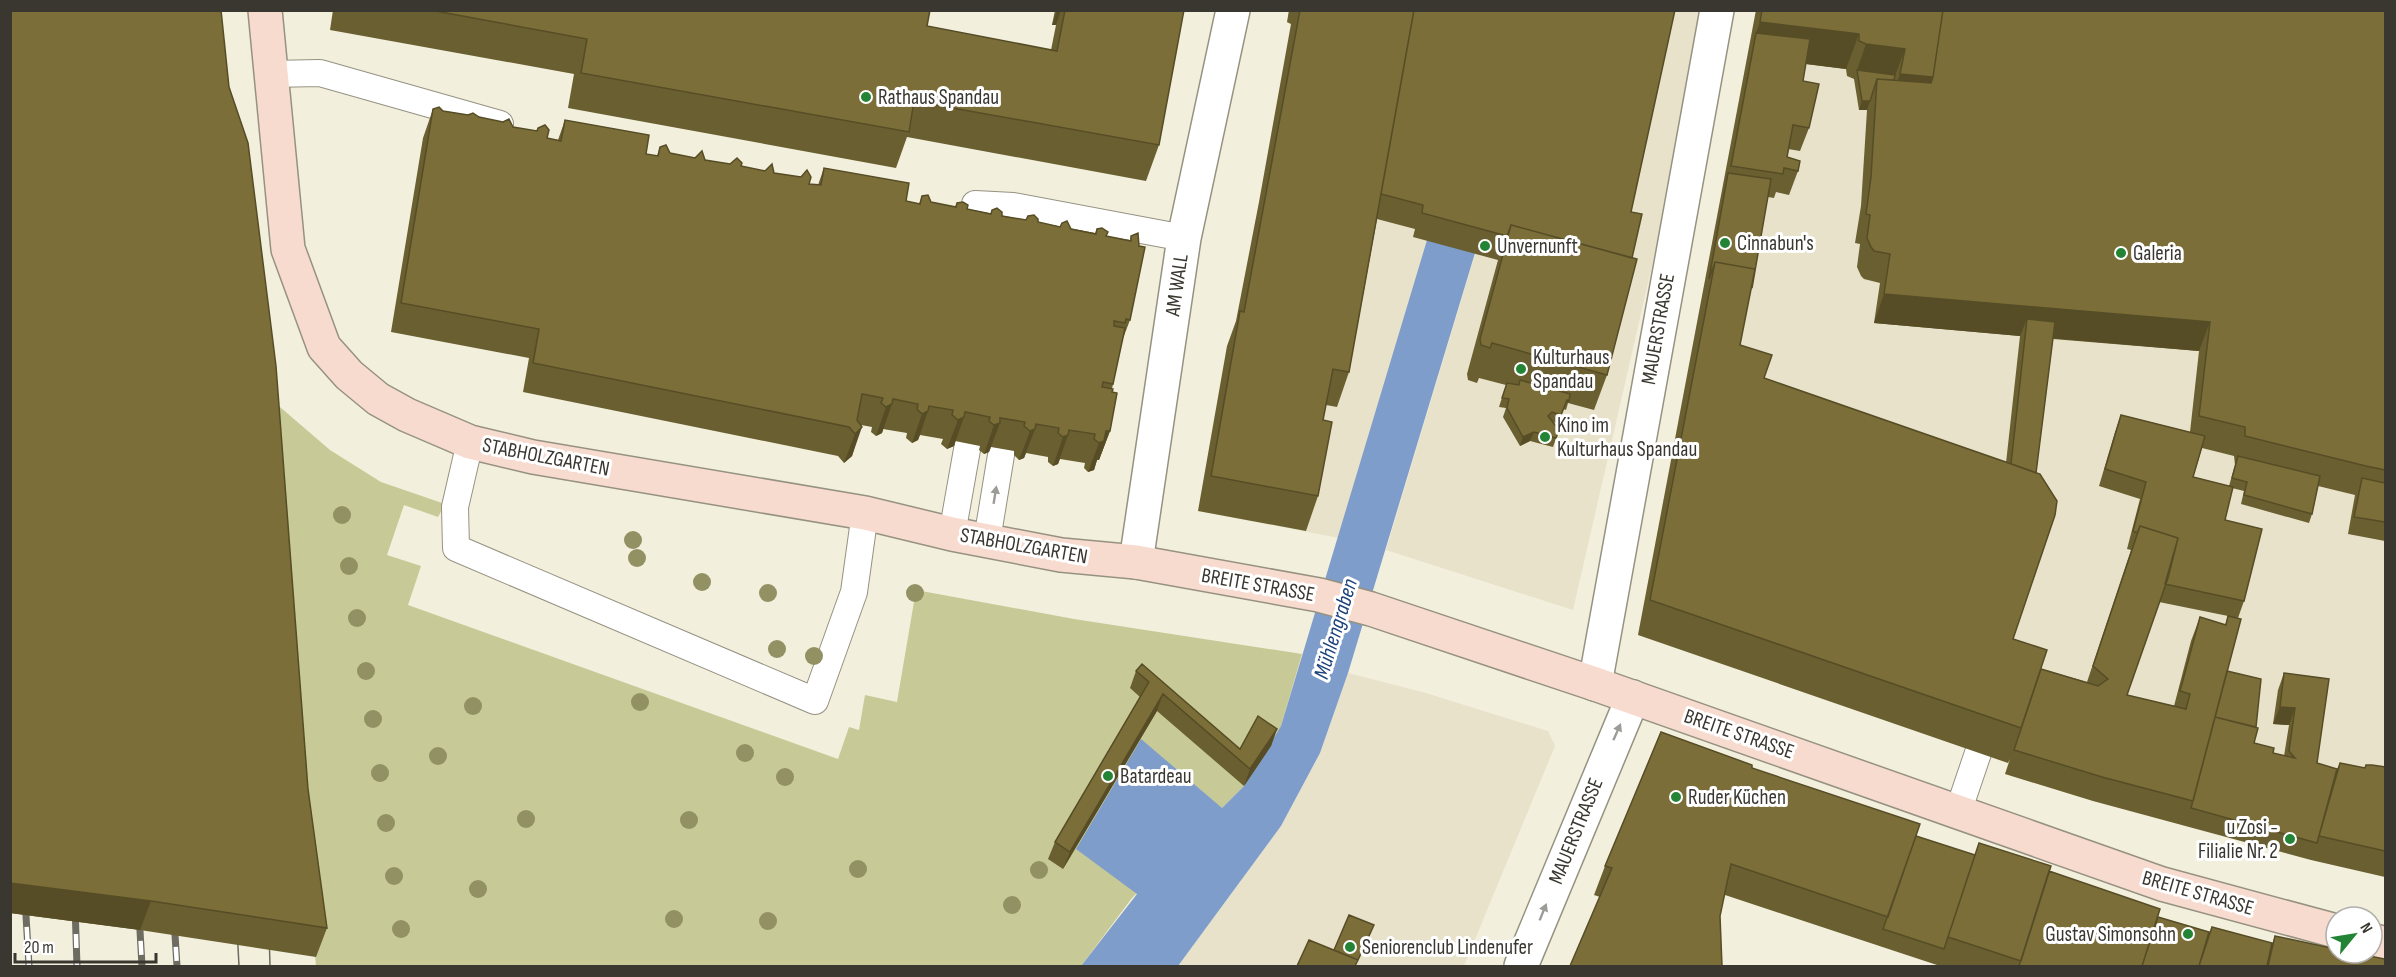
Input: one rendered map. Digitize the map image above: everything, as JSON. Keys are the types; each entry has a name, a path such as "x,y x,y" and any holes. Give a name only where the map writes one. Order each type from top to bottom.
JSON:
{"street":[{"name":"STABHOLZGARTEN","path":"265,10 288,249 324,347 349,375 378,399 407,415 470,442 533,457 865,513 952,534 1061,555 1136,562"},
{"name":"AM WALL","path":"1136,562 1184,238 1233,10"},
{"name":"MAUERSTRASSE","path":"1595,684 1667,276 1717,10"},
{"name":"BREITE STRASSE","path":"1136,562 1320,595 1371,609 1633,697 2162,884 2324,928"},
{"name":"MAUERSTRASSE","path":"1521,966 1633,697"}],"lane":[{"path":"270,74 320,73 514,128"},
{"path":"975,204 1012,206 1184,238"},
{"path":"1008,234 1012,206"},
{"path":"470,442 455,507 456,548 815,701 854,592 865,513"},
{"path":"952,534 968,444"},
{"path":"987,540 1002,449"},
{"path":"1958,812 1978,753"}],"shaded area":[{"path":"1289,11 1708,11 1666,231 1660,231 1573,610 1386,550 1475,254 1427,240 1339,538 1198,511 1227,346 1232,346 1259,202 1291,25 1287,23"},
{"path":"1756,11 2385,38 2385,877 2093,801 2005,774 2008,763 1638,635"},
{"name":"Seniorenclub Lindenufer","path":"1348,673 1426,693 1548,731 1555,746 1464,966 1178,966 1281,826 1320,753"}],"green space":[{"path":"266,395 330,450 381,482 445,504 438,517 404,505 387,555 421,566 408,605 838,759 849,727 859,730 865,695 897,702 916,590 1074,619 1302,654 1281,726 1244,786 1132,898 1081,966 316,966"}],"water":[{"name":"Mühlengraben","path":"1427,240 1475,253 1348,673 1320,753 1281,826 1178,966 1081,966 1137,894 1076,849 1141,739 1222,808 1244,786 1281,726"}],"building":[{"path":"10,10 221,10 229,87 248,143 276,366 308,789 327,928 151,901 10,883"},
{"name":"Rathaus Spandau","path":"430,10 930,10 927,26 1057,51 1065,10 1184,10 1159,145 914,101 909,132 581,73 587,39"},
{"path":"1300,10 1414,10 1349,372 1333,369 1323,420 1332,422 1318,496 1211,476 1240,311 1244,312"},
{"path":"1414,10 1675,10 1631,212 1642,214 1632,258 1511,225 1507,236 1422,213 1423,205 1381,194"},
{"path":"1762,10 1943,10 1933,77 1900,74 1905,49 1866,44 1859,41 1859,34 1760,22"},
{"name":"Galeria","path":"1943,10 2385,10 2385,470 2245,436 2245,427 2199,416 2210,322 1884,294 1890,254 1874,251 1871,247 1867,238 1870,215 1866,214 1871,177 1877,79 1931,83"},
{"path":"1756,33 1810,39 1803,81 1819,84 1809,128 1793,125 1787,157 1800,161 1798,171 1784,168 1783,174 1731,166"},
{"path":"1857,70 1895,75 1894,80 1877,79 1870,101 1862,101"},
{"path":"439,107 443,111 468,115 473,113 479,117 503,122 509,119 513,127 537,131 545,125 549,130 547,138 561,141 565,120 649,135 646,154 658,156 660,147 666,145 670,153 695,158 702,151 705,160 730,164 737,158 742,163 741,166 765,171 772,164 774,173 801,177 807,170 811,177 809,184 821,185 824,168 909,183 906,201 920,204 922,196 928,195 931,202 956,207 957,203 963,202 968,205 967,209 991,214 992,210 997,208 1002,212 1002,216 1026,220 1028,216 1034,215 1038,222 1060,227 1067,221 1071,229 1096,234 1097,229 1102,228 1108,232 1106,236 1131,241 1131,236 1138,233 1139,246 1145,247 1130,320 1126,319 1125,323 1114,321 1114,326 1125,328 1113,384 1103,382 1102,387 1113,389 1112,392 1117,393 1110,431 1106,431 1104,441 1099,443 1094,439 1095,434 1069,430 1068,435 1063,437 1058,433 1059,428 1036,424 1035,429 1030,431 1024,426 1025,422 1000,418 1000,423 994,425 989,421 990,417 965,412 964,417 958,420 952,415 953,410 929,406 928,411 922,414 917,409 918,404 893,399 892,404 886,407 881,403 883,398 862,394 857,420 862,427 855,434 849,427 533,363 539,329 401,303 433,109"},
{"path":"1728,173 1771,179 1752,288 1755,269 1715,262 1709,279"},
{"path":"1511,225 1637,259 1607,375 1492,343 1490,348 1481,345 1480,339"},
{"path":"1715,262 1755,269 1740,345 1772,355 1764,378 2040,474 2057,501 2055,515 2013,639 2047,650 2021,728 1650,600"},
{"path":"2027,319 2055,322 2036,473 2011,464"},
{"path":"1520,380 1570,394 1569,401 1567,400 1561,415 1552,412 1548,416 1559,430 1556,438 1534,432 1523,437 1507,408 1509,399 1502,398 1507,383 1519,385"},
{"path":"2121,415 2205,436 2193,477 2233,487 2225,520 2262,529 2244,601 2165,584 2178,538 2140,526 2137,533 2133,531 2146,482 2105,469"},
{"path":"2238,456 2320,476 2312,514 2244,495 2247,482 2232,478"},
{"path":"2362,478 2385,483 2385,522 2354,517"},
{"path":"2140,526 2178,538 2168,578 2127,695 2186,709 2190,694 2180,691 2200,617 2226,625 2228,616 2241,619 2193,801 2102,777 2014,750 2041,669 2098,686 2108,679 2093,666"},
{"path":"1142,664 1240,749 1258,716 1277,729 1250,769 1163,694 1070,852 1055,842 1149,682 1136,671"},
{"path":"2227,671 2261,679 2256,727 2215,717"},
{"path":"2284,673 2329,679 2317,763 2337,769 2317,843 2191,808 2215,717 2258,728 2254,743 2274,748 2273,753 2295,758 2289,751 2295,708 2280,707"},
{"path":"1661,732 1752,765 1752,768 1920,824 1888,917 1731,864 1720,916 1722,966 1570,966 1612,868 1605,866"},
{"path":"2340,763 2365,768 2366,765 2385,767 2385,851 2319,836"},
{"path":"1916,836 1975,855 1944,949 1883,929"},
{"path":"1979,843 2051,866 2021,961 1948,937"},
{"path":"2049,871 2160,909 2142,966 2019,966"},
{"name":"Seniorenclub Lindenufer","path":"1349,915 1374,925 1358,960 1334,950"},
{"path":"2158,917 2209,932 2199,966 2142,966"},
{"path":"2212,927 2272,943 2267,966 2199,966"},
{"path":"2275,936 2324,946 2324,965 2384,965 2385,959 2385,966 2268,966"},
{"path":"1309,940 1358,960 1355,966 1297,966"}],"tram line":[{"path":"237,928 239,966"},
{"path":"269,931 270,966"}],"railway":[{"path":"25,899 29,966"},
{"path":"75,906 77,966"},
{"path":"139,913 142,966"},
{"path":"174,919 177,966"}],"place":[{"name":"Rathaus Spandau","path":"866,97"},
{"name":"Cinnabun's","path":"1725,243"},
{"name":"Unvernunft","path":"1485,246"},
{"name":"Galeria","path":"2121,253"},
{"name":"Kulturhaus Spandau","path":"1521,369"},
{"name":"Kino im Kulturhaus Spandau","path":"1545,437"},
{"name":"Batardeau","path":"1108,776"},
{"name":"Ruder Küchen","path":"1676,797"},
{"name":"u Zosi - Filialie Nr. 2","path":"2290,839"},
{"name":"Gustav Simonsohn","path":"2188,934"},
{"name":"Seniorenclub Lindenufer","path":"1350,947"}]}
